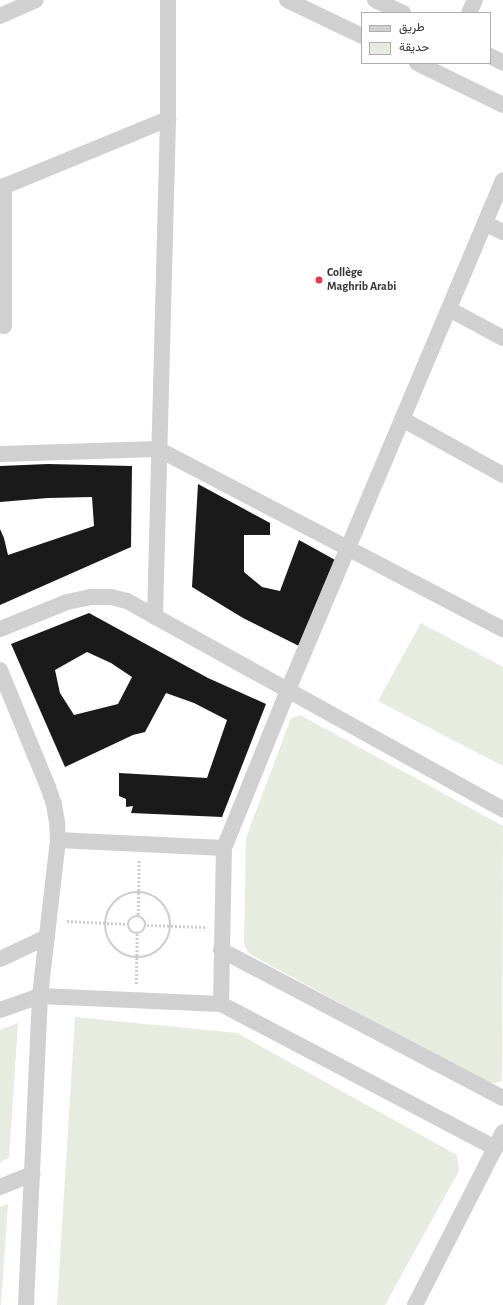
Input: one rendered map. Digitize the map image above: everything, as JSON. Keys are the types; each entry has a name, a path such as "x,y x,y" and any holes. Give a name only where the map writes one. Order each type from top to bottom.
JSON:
{"street":[{"path":"0,16 36,0"},
{"path":"154,617 168,119 168,0"},
{"path":"287,0 361,36"},
{"path":"375,0 401,12"},
{"path":"469,12 475,0"},
{"path":"491,57 503,63"},
{"path":"419,64 503,105"},
{"path":"4,326 2,187 168,119"},
{"path":"221,1004 221,928 224,848 288,690 503,180"},
{"path":"485,223 503,232"},
{"path":"449,309 503,338"},
{"path":"402,419 503,475"},
{"path":"0,454 158,449 503,629"},
{"path":"0,629 67,602 91,597 111,597 127,601 503,809"},
{"path":"0,670 54,804 58,840 40,996 26,1305"},
{"path":"58,840 224,848"},
{"path":"0,959 47,937"},
{"path":"221,950 503,1098"},
{"path":"0,1010 40,996 221,1004 495,1148"},
{"path":"415,1305 503,1132"},
{"path":"0,1187 32,1174"}],"path":[{"path":"138,915 139,844"},
{"path":"130,892 138,892 153,895 164,905 170,918 171,926 170,935 161,950 145,958 122,955 110,945 104,923 109,907 115,900 130,892"},
{"path":"138,915 144,918 146,925 144,931 137,934 130,931 128,924 131,918 138,915"},
{"path":"49,920 128,924"},
{"path":"146,925 221,928"},
{"path":"136,1001 137,934"}],"green space":[{"path":"421,623 503,667 503,766 378,701"},
{"path":"300,715 503,826 502,1081 488,1083 248,952 244,943 246,838 291,718"},
{"path":"75,1017 237,1033 457,1155 459,1171 385,1305 57,1305"},
{"path":"18,1023 9,1158 0,1162 0,1030"},
{"path":"8,1204 1,1305 0,1305 0,1207"}],"building":[{"path":"48,464 132,466 131,547 0,605 0,529 8,555 94,526 92,497 48,498 0,502 0,466"},
{"path":"198,484 270,523 270,535 244,535 244,572 262,587 280,591 299,540 337,561 299,646 243,618 192,587"},
{"path":"89,613 208,678 266,704 222,817 131,813 133,806 126,807 126,799 119,796 119,773 207,778 227,720 194,703 166,693 145,732 133,735 65,767 11,644","holes":["87,652 111,663 132,677 118,704 74,715 60,693 55,670"]}],"place":[{"name":"Collège Maghrib Arabi","path":"319,280"}]}
